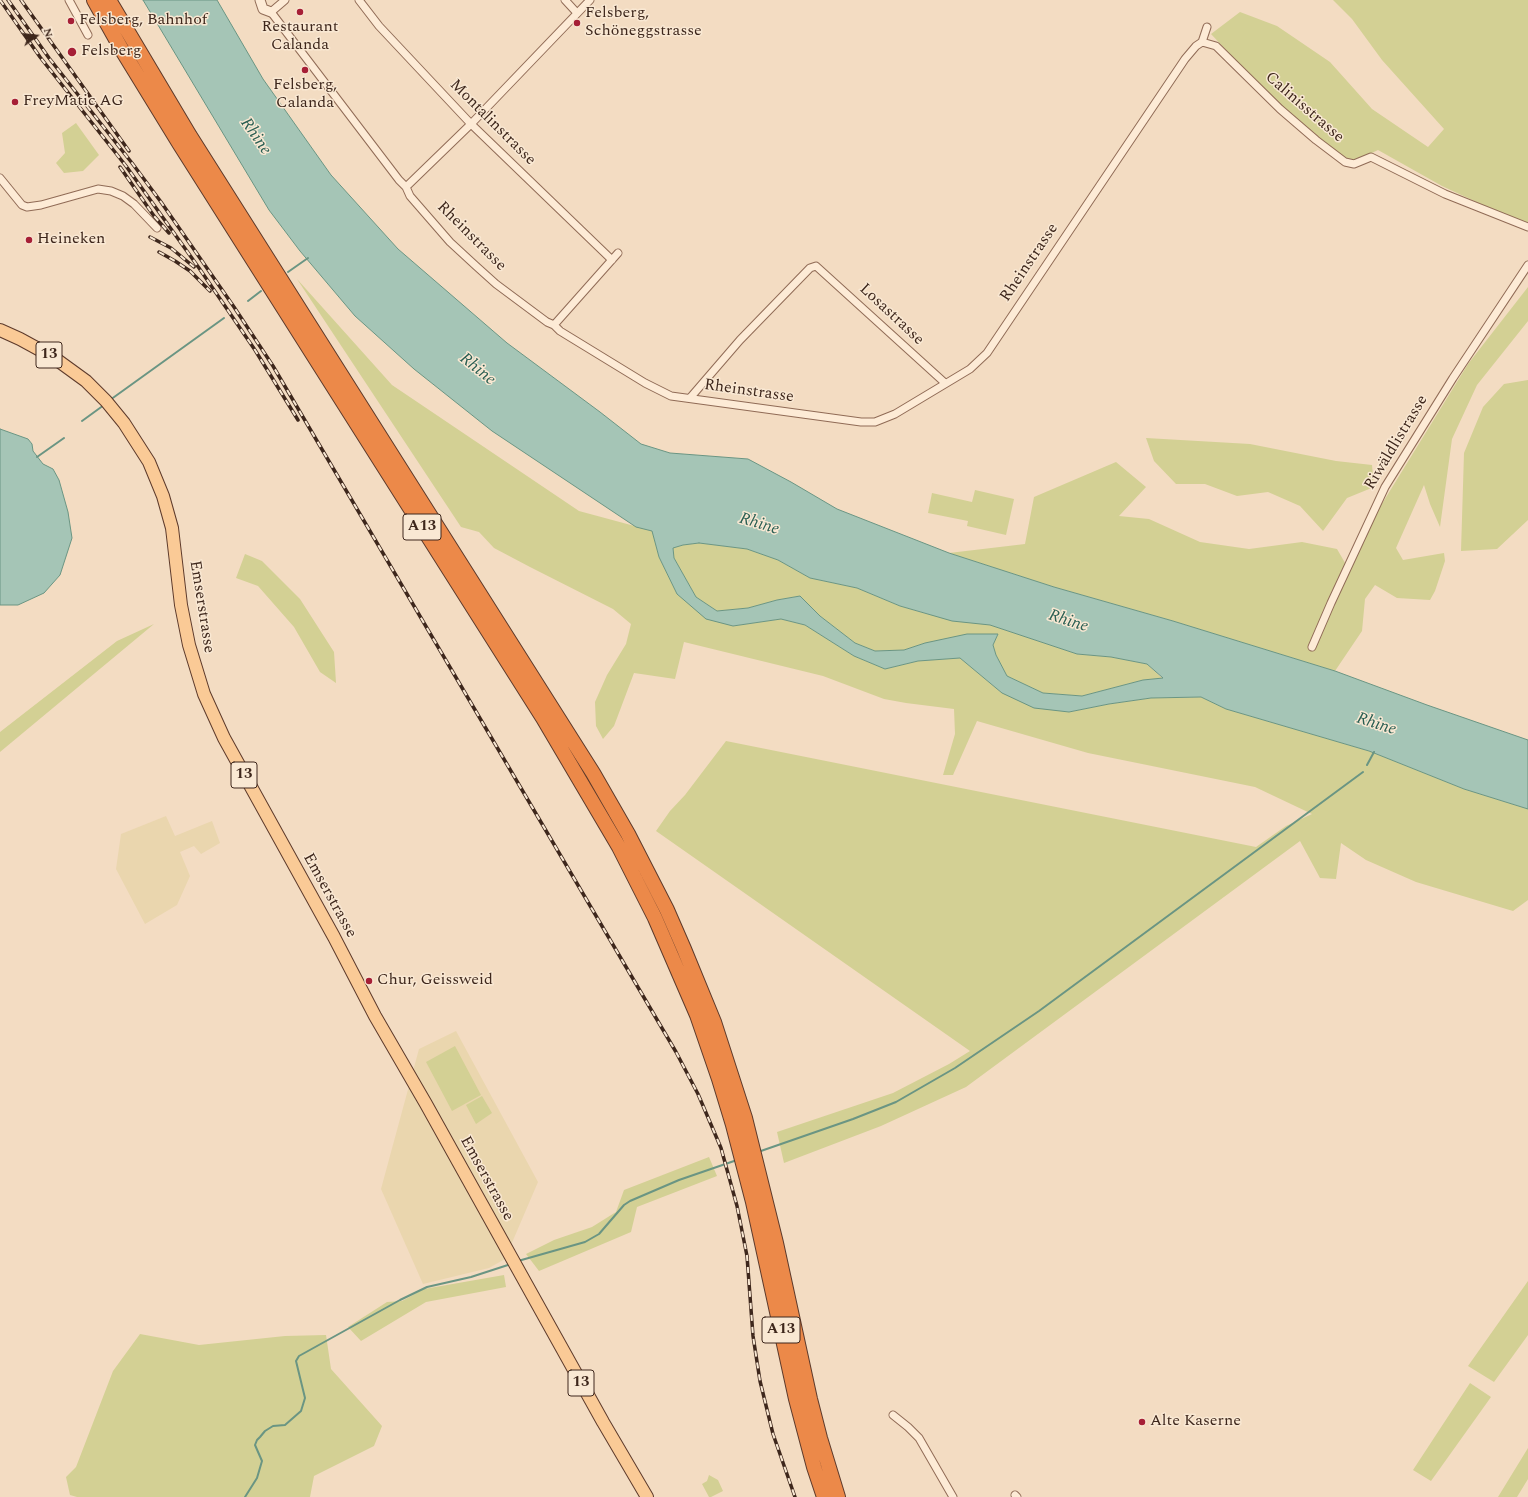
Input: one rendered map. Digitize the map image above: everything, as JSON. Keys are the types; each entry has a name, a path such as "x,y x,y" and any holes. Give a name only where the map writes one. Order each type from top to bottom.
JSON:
{"highway":[{"name":"A13","path":"94,0 179,143 543,718 591,798 619,847 655,918 724,1073"},
{"name":"A13","path":"109,0 186,129 593,773 628,834 667,910 700,986 748,1156 776,1243 820,1438 838,1497"},
{"name":"A13","path":"748,1156 765,1255 796,1399 814,1467 824,1497"}],"main road":[{"name":"Emserstrasse","path":"0,330 53,357 76,373 93,388 124,423 149,462 163,496 175,546 181,605 189,645 204,694 224,738 334,938 375,1016 426,1104 603,1422 647,1497"}],"street":[{"path":"69,0 88,35"},
{"name":"Rheinstrasse","path":"260,0 264,9 271,12 399,180 406,187 410,196 450,242 496,284 547,322 645,383 672,396 794,414 869,423 888,417 970,369 987,352 1186,59 1196,46 1202,42 1207,27"},
{"path":"271,12 285,0"},
{"name":"Montalinstrasse","path":"359,0 379,26 471,124 612,260"},
{"path":"565,0 577,13"},
{"path":"406,187 471,124 590,0"},
{"name":"Calinisstrasse","path":"1202,42 1216,46 1280,109 1320,144 1346,162 1354,164 1371,157 1445,194 1528,228"},
{"path":"0,178 22,205 27,207 41,205 98,189 111,191 123,196 134,204 157,228"},
{"path":"554,325 618,253"},
{"name":"Riwäldlistrasse","path":"1312,647 1378,500 1388,482 1453,378 1528,264"},
{"name":"Losastrasse","path":"690,398 740,340 813,266 819,267 945,383"},
{"path":"893,1415 919,1438 953,1497"}],"shaded area":[{"path":"1333,0 1528,0 1528,226 1442,186 1378,150 1351,163 1307,136 1211,34 1240,12 1277,26 1330,62 1372,109 1428,147 1444,129 1382,60 1352,19"},
{"path":"76,123 99,155 83,171 64,173 56,163 65,153 62,133"},
{"path":"297,279 392,385 579,511 653,531 659,557 677,594 733,626 781,619 805,625 854,656 885,669 918,661 960,658 1002,693 1069,712 1151,698 1201,697 1226,709 1369,751 1464,789 1528,809 1528,900 1513,911 1416,882 1366,860 1341,843 1336,879 1320,878 1300,841 966,1087 881,1126 784,1163 777,1132 893,1093 949,1064 970,1051 656,831 670,811 685,795 726,741 1256,847 1286,826 1312,814 1255,787 1088,753 977,721 953,775 943,775 955,734 954,709 884,699 823,676 684,642 675,679 634,673 614,726 603,739 596,726 595,702 607,675 626,644 631,624 613,609 494,548 479,532 461,527"},
{"path":"1528,287 1528,321 1477,385 1452,439 1440,527 1424,485 1396,548 1403,560 1444,553 1445,561 1435,591 1430,600 1397,598 1375,585 1365,599 1362,631 1335,671 1173,621 1054,587 949,553 1025,544 1034,497 1116,462 1146,487 1119,516 1149,519 1200,542 1249,549 1302,542 1337,549 1348,568 1380,507 1468,364"},
{"path":"1528,380 1528,520 1497,549 1461,551 1464,453 1483,407 1504,384"},
{"path":"1146,438 1250,444 1336,461 1372,465 1374,487 1347,498 1323,531 1300,506 1268,492 1237,496 1205,484 1176,484 1154,461"},
{"path":"975,490 1014,499 1006,535 967,526 968,521 928,513 932,493 972,502"},
{"path":"699,543 747,549 778,560 810,578 857,588 900,606 924,613 990,625 1077,654 1111,657 1147,664 1163,679 1143,680 1082,696 1043,693 1007,676 996,655 993,645 998,634 925,643 904,650 875,651 855,643 820,616 800,596 777,600 748,608 717,611 696,597 674,558 673,548"},
{"path":"245,554 262,561 300,599 334,652 336,683 320,672 294,627 258,586 236,578"},
{"path":"154,624 0,752 0,732 117,641"},
{"path":"166,816 175,836 212,821 220,843 201,854 194,846 180,852 190,876 177,905 145,924 116,869 121,834"},
{"path":"456,1031 538,1182 505,1259 489,1268 423,1284 381,1189 419,1049"},
{"path":"455,1046 481,1095 452,1111 426,1062"},
{"path":"482,1096 492,1113 476,1124 466,1105"},
{"path":"709,1157 717,1176 637,1207 631,1232 539,1271 526,1254 554,1240 592,1227 616,1212 624,1190"},
{"path":"504,1275 506,1287 426,1302 361,1341 348,1327 387,1302 402,1301 424,1289"},
{"path":"1528,1281 1528,1335 1494,1382 1468,1366"},
{"path":"140,1334 199,1345 285,1336 326,1335 331,1369 382,1426 374,1446 314,1476 310,1497 77,1497 70,1495 66,1477 76,1467 113,1371"},
{"path":"1470,1383 1491,1397 1431,1481 1413,1470"},
{"path":"1528,1448 1528,1479 1517,1497 1498,1497"},
{"path":"709,1475 718,1480 723,1491 711,1497 709,1497 702,1484 707,1481"}],"water":[{"name":"Rhine","path":"143,0 217,0 263,79 331,175 398,249 507,343 641,444 670,453 748,459 837,509 949,553 1054,587 1173,621 1335,671 1528,740 1528,809 1464,789 1369,751 1226,709 1201,697 1151,698 1069,712 1034,708 1002,693 960,658 918,661 885,669 854,656 805,625 781,619 733,626 706,619 677,594 659,557 652,531 636,527 492,431 414,369 355,316 300,251 269,210","holes":["699,543 747,549 778,560 810,578 857,588 900,606 952,621 990,625 1077,654 1111,657 1147,664 1163,678 1143,680 1082,696 1043,693 1007,676 996,655 993,645 998,634 967,634 925,643 904,650 875,651 855,643 820,616 800,596 777,600 748,608 717,611 696,597 674,558 673,548"]},
{"path":"0,429 28,439 32,444 33,451 43,464 53,469 59,480 68,512 72,538 60,575 44,593 18,605 0,605"}],"waterway":[{"path":"288,272 308,258"},
{"path":"248,301 261,291"},
{"path":"110,400 224,318"},
{"path":"82,421 104,405"},
{"path":"37,457 64,438"},
{"path":"1367,765 1374,752"},
{"path":"758,1152 853,1119 896,1102 955,1068 1039,1011 1363,772"},
{"path":"518,1261 585,1242 599,1234 624,1205 630,1201 679,1180 737,1160"},
{"path":"245,1497 257,1478 262,1461 255,1445 257,1440 265,1431 273,1426 285,1425 301,1411 305,1398 296,1361 299,1356 400,1300 427,1287 471,1277 511,1264"}],"railway":[{"path":"0,0 40,57 126,166 199,268 255,350 298,420"},
{"path":"8,0 49,58 161,202 273,366 676,1052 698,1094 721,1148 737,1206 747,1256 753,1336 760,1381 773,1434 795,1497"},
{"path":"21,0 129,151"},
{"path":"120,167 154,216 169,233"},
{"path":"150,237 171,248 194,267"},
{"path":"159,252 190,271 210,291"}],"place":[{"name":"Restaurant Calanda","path":"300,12"},
{"name":"Felsberg, Bahnhof","path":"71,21"},
{"name":"Felsberg, Schöneggstrasse","path":"577,23"},
{"name":"Felsberg","path":"72,52"},
{"name":"Felsberg, Calanda","path":"305,70"},
{"name":"FreyMatic AG","path":"15,102"},
{"name":"Heineken","path":"29,240"},
{"name":"Chur, Geissweid","path":"369,981"},
{"name":"Alte Kaserne","path":"1142,1422"}]}
